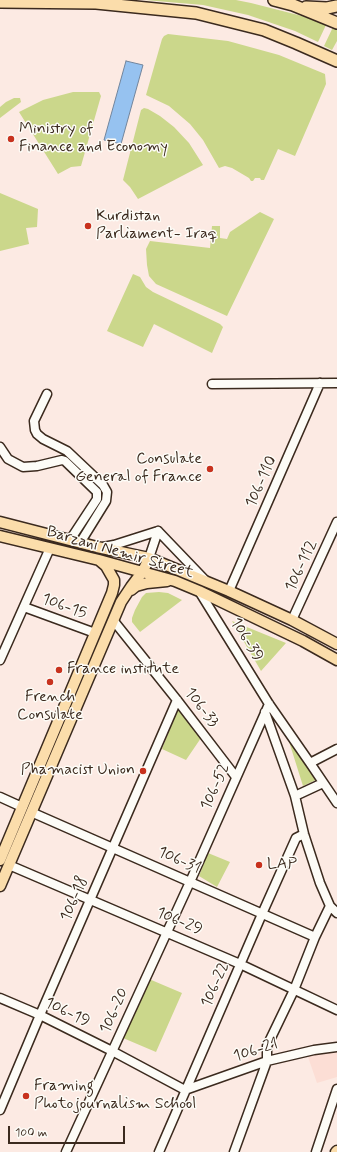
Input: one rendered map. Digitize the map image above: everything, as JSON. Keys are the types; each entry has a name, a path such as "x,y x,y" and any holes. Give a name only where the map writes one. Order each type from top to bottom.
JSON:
{"highway":[{"path":"61,0 196,13 264,30 296,42 337,61"},
{"path":"274,0 312,8 337,6"},
{"path":"0,2 85,2"},
{"path":"293,5 337,23"}],"main road":[{"name":"Barzani Nemir Street","path":"0,522 97,547 149,558 229,591 292,620 337,644"},
{"name":"Barzani Nemir Street","path":"0,536 143,571 175,581 303,641 337,660"},
{"path":"0,886 4,863 56,742 106,636 120,602 143,571 149,558"},
{"path":"56,742 114,585 114,580 111,574 106,566 99,560"},
{"path":"120,602 132,589 140,585 156,581 175,581"},
{"path":"96,632 106,636"}],"street":[{"name":"106-110","path":"229,591 320,383"},
{"path":"212,384 337,383"},
{"path":"47,394 34,421 34,430 36,434 67,451 103,485 107,492 106,500 75,541"},
{"path":"0,448 8,459 23,467 37,466 62,460 65,461 97,492 97,499 75,541"},
{"name":"106-112","path":"292,620 337,522"},
{"path":"97,547 114,545 158,532"},
{"path":"149,558 158,532"},
{"path":"158,532 206,581"},
{"path":"0,660 50,548"},
{"name":"106-39","path":"199,591 267,708"},
{"name":"106-15","path":"24,607 96,632"},
{"name":"106-33","path":"113,620 236,777"},
{"name":"106-18","path":"0,1110 112,847 177,700"},
{"path":"267,708 310,762 337,803"},
{"path":"267,708 295,796 304,834 320,884 330,906 337,913"},
{"name":"106-52","path":"190,882 267,708"},
{"path":"310,762 337,749"},
{"path":"295,796 323,783"},
{"name":"106-31","path":"0,797 315,938"},
{"name":"106-22","path":"158,1152 296,838 304,834"},
{"name":"106-29","path":"4,863 240,964 337,1010"},
{"name":"106-20","path":"66,1152 190,882"},
{"path":"234,1152 267,1061 267,1046 294,990 330,906"},
{"name":"106-19","path":"0,998 40,1015 185,1090"},
{"name":"106-21","path":"185,1090 267,1061 314,1050 337,1047"},
{"path":"316,1152 337,1089"}],"shaded area":[{"path":"337,1050 337,1077 317,1083 307,1054"}],"green space":[{"path":"145,0 236,0 302,16 326,25 318,42 295,31 248,15 203,5"},
{"path":"333,27 337,28 337,41 332,50 324,46"},
{"path":"168,34 228,41 279,55 325,74 326,84 295,156 278,149 264,180 255,178 251,181 249,178 232,168 225,166 219,168 203,140 190,124 169,106 146,95 162,39"},
{"path":"73,92 99,92 101,96 81,166 71,167 58,174 19,112 43,100"},
{"path":"14,98 20,98 21,102 0,118 0,107"},
{"path":"144,108 160,116 174,127 189,143 203,165 138,199 123,180 141,110"},
{"path":"0,193 38,209 37,227 26,228 29,244 0,251"},
{"path":"260,212 274,219 227,316 156,284 149,276 146,249 150,241 210,248 212,226 220,226 220,238 227,239 230,232"},
{"path":"133,274 140,277 146,287 153,292 220,324 223,327 212,353 154,324 143,347 107,331"},
{"path":"146,593 168,593 182,600 140,632 132,622 135,610"},
{"path":"232,621 286,643 261,671"},
{"path":"178,708 201,738 186,760 162,749"},
{"path":"286,732 318,779 303,786"},
{"path":"208,853 230,862 217,887 199,876"},
{"path":"149,979 182,993 156,1052 123,1038"}],"water":[{"path":"126,61 143,65 121,144 104,140"}],"place":[{"name":"Ministry of Finance and Economy","path":"11,139"},
{"name":"Kurdistan Parliament- Iraq","path":"88,226"},
{"name":"Consulate General of France","path":"210,469"},
{"name":"France institute","path":"59,670"},
{"name":"French Consulate","path":"50,682"},
{"name":"Phamacist Union","path":"143,771"},
{"name":"LAP","path":"259,865"},
{"name":"Framing Photojournalism School","path":"26,1096"}]}
